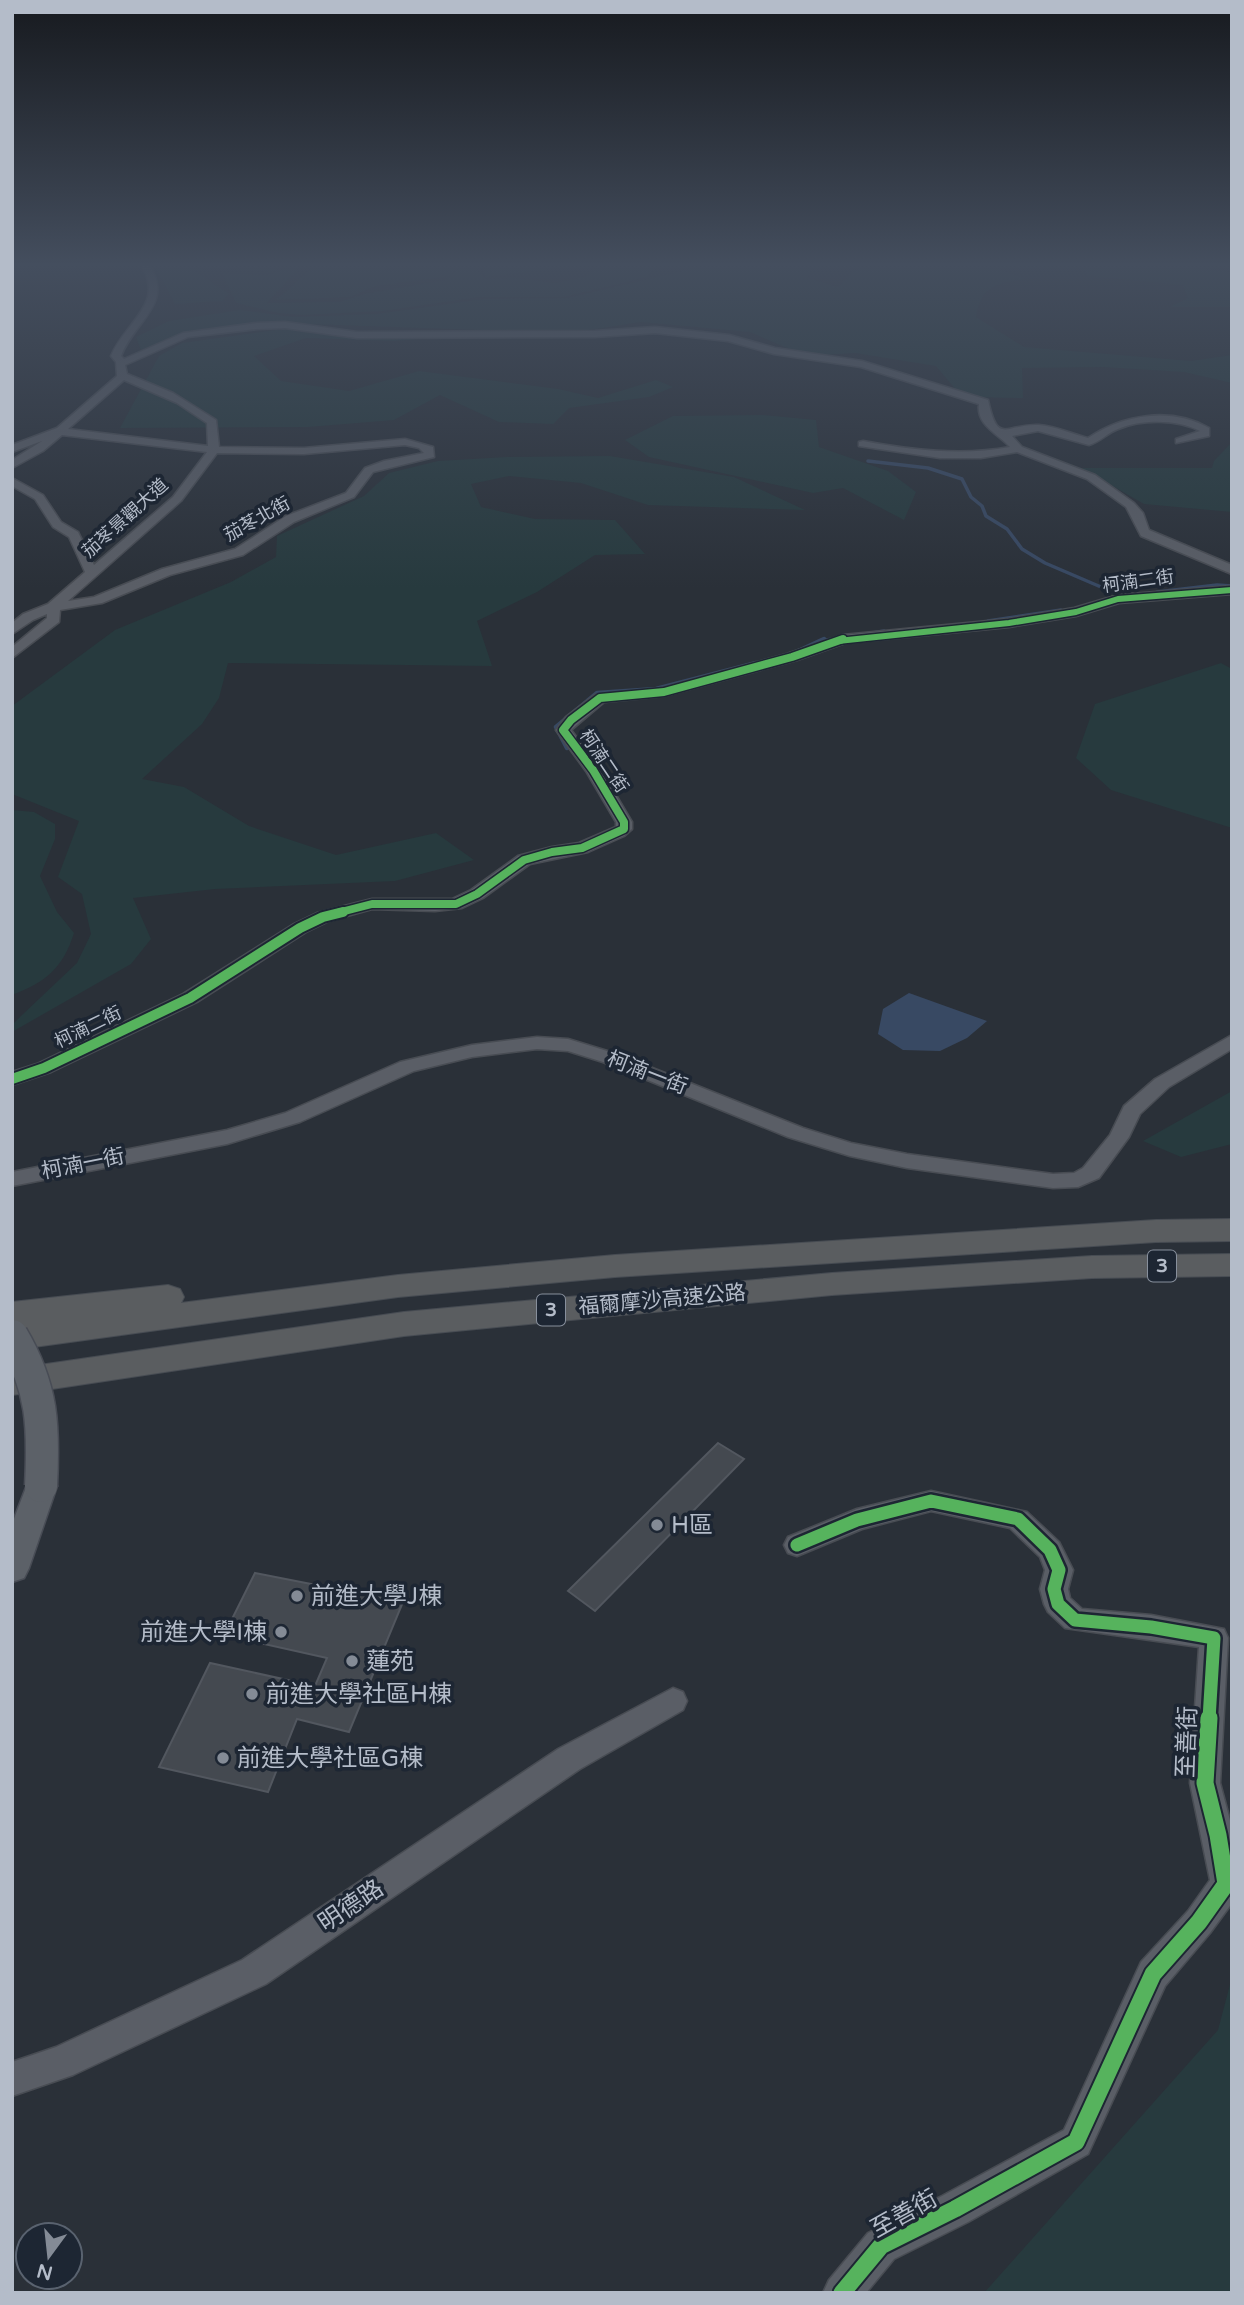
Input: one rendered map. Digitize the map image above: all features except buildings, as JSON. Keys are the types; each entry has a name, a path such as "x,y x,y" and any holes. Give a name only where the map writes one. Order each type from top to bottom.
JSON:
{"highway":[{"name":"福爾摩沙高速公路","path":"12,1337 398,1286 615,1266 1156,1231 1232,1230"},
{"name":"福爾摩沙高速公路","path":"12,1382 404,1324 832,1284 1092,1267 1232,1265"},
{"path":"12,1314 280,1286 615,1266"}],"main road":[{"path":"12,1337 30,1364 44,1417 41,1486 12,1568"}],"street":[{"path":"893,373 984,402 983,410 994,430 1004,435 1018,449 1091,478 1130,505 1137,513 1140,527 1145,533 1232,570"},
{"path":"12,465 39,449 122,376"},
{"path":"122,376 165,391 189,403 212,422 214,450"},
{"path":"1004,435 1038,428 1089,442 1144,412"},
{"path":"1117,425 1163,421 1191,423 1205,430 1205,434 1200,437 1180,441"},
{"path":"12,449 58,431"},
{"name":"茄苳北街","path":"53,607 97,600 166,572 239,552 290,519 350,495 369,470 430,454 429,449 422,445 405,442 279,452 214,450 58,431"},
{"path":"863,443 944,454 1005,453 1018,449"},
{"name":"茄苳景觀大道","path":"12,631 28,617 53,607 177,499 214,450"},
{"path":"12,481 39,497 57,524 74,535 92,573"},
{"name":"柯湳二街","path":"12,1079 44,1068 190,998 323,917 372,904 456,904 477,894 524,860 552,852 582,848 618,833 624,829 624,822 610,795 563,730 571,720 600,698 664,692 792,657 844,639 1009,623 1076,611 1118,599 1232,590"},
{"name":"茄苳景觀大道","path":"12,654 54,619 53,607"},
{"name":"柯湳一街","path":"12,1179 248,1132 298,1115 393,1071 452,1056 552,1043 574,1045 634,1066 731,1105 770,1124 826,1143 880,1155 1053,1181 1078,1180 1091,1173 1119,1137 1131,1111 1162,1083 1232,1041"},
{"name":"至善街","path":"797,1545 857,1520 932,1501 1018,1519 1050,1550 1059,1570 1054,1589 1058,1604 1075,1620 1214,1638 1205,1783 1218,1835 1226,1884 1199,1922 1153,1974 1076,2142 955,2209 881,2246 842,2293"},
{"name":"明德路","path":"12,2079 61,2063 254,1972 569,1759 673,1701"}],"green space":[{"path":"150,373 272,373 281,381 349,391 414,373 431,373 558,389 598,398 656,380 673,387 649,397 569,408 553,424 499,422 440,395 394,420 308,427 120,428"},
{"path":"942,373 1022,373 1023,398 962,397"},
{"path":"1186,373 1232,373 1232,383"},
{"path":"763,415 816,420 819,447 888,471 916,492 904,520 843,488 813,493 649,457 625,440 673,416"},
{"path":"1232,442 1232,512 1144,504 1081,468 1212,468 1214,461"},
{"path":"610,456 734,477 805,510 648,505 581,483 509,476 471,484 481,507 535,519 615,520 645,554 595,555 537,592 477,621 492,666 228,663 219,698 202,724 142,779 184,787 249,826 336,855 436,833 474,860 395,881 215,889 133,898 151,939 131,964 12,1032 12,1025 77,963 91,934 82,894 58,877 79,821 12,794 12,706 115,630 231,582 276,557 277,536 364,496 389,473 438,461"},
{"path":"1221,663 1232,669 1232,828 1111,790 1076,758 1095,704"},
{"path":"12,810 34,812 55,824 55,839 40,876 57,912 74,933 59,965 52,972 34,985 12,995"},
{"path":"1232,1091 1232,1144 1181,1157 1143,1141"},
{"path":"1232,1977 1232,2293 984,2293 1218,2030"}],"water":[{"path":"909,993 987,1021 967,1038 940,1051 903,1050 878,1034 883,1009"}],"waterway":[{"path":"868,461 928,468 962,479 971,497 982,506 986,516 1007,529 1022,549 1045,563 1122,596"},
{"path":"1157,592 1217,585 1232,586"},
{"path":"988,621 1061,610"},
{"path":"820,641 884,631"},
{"path":"796,652 824,639"},
{"path":"567,748 556,727 597,693 656,689 756,663"}],"cycle path":[{"path":"12,1079 44,1068 190,998 300,928 323,917 372,904 456,904 477,894 524,860 552,852 582,848 618,833 624,829 624,822 593,770 563,730 571,720 600,698 664,692 792,657 843,639 1009,623 1076,612 1118,599 1232,590"},
{"path":"797,1545 857,1520 931,1501 1018,1519 1050,1550 1059,1570 1054,1589 1058,1604 1075,1620 1151,1627 1214,1638 1205,1783 1218,1835 1226,1884 1199,1922 1153,1974 1076,2142 955,2209 881,2246 842,2293"}],"place":[{"name":"H區","path":"657,1525"},
{"name":"前進大學J棟","path":"297,1596"},
{"name":"前進大學I棟","path":"281,1632"},
{"name":"蓮苑","path":"352,1661"},
{"name":"前進大學社區H棟","path":"252,1694"},
{"name":"前進大學社區G棟","path":"223,1758"}]}
